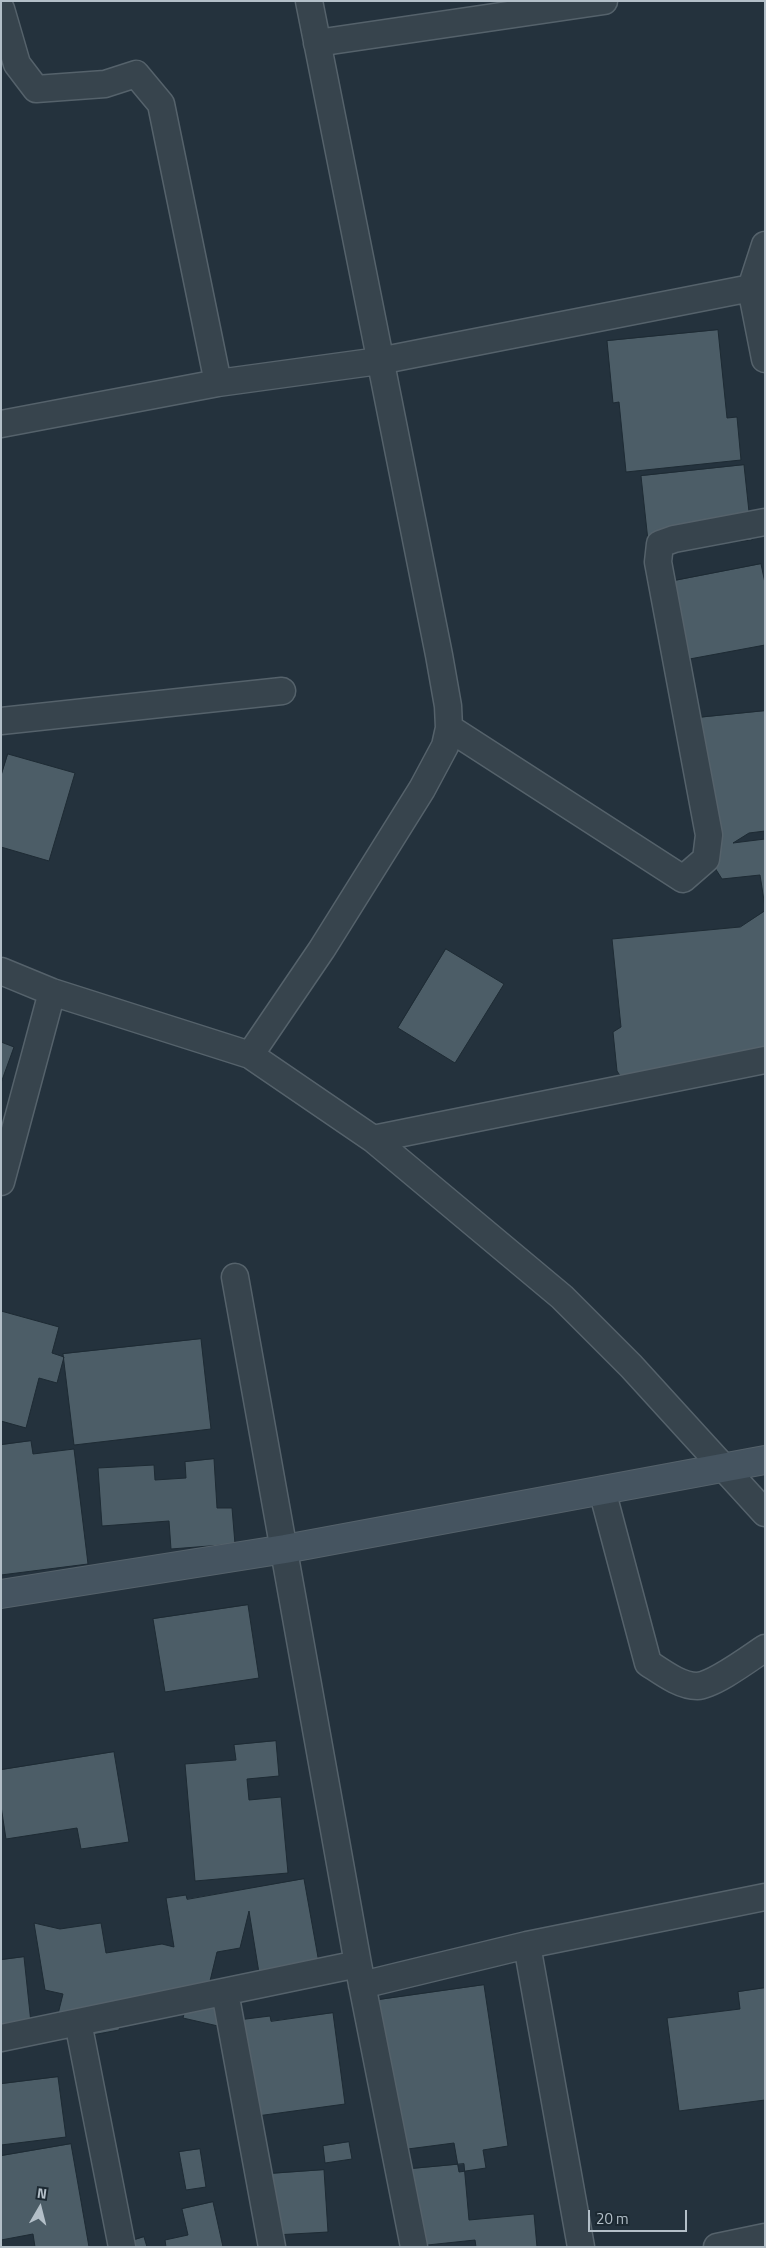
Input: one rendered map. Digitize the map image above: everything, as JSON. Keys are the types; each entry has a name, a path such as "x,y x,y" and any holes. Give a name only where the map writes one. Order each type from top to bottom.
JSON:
{"street":[{"path":"250,1055 322,949 422,789 445,746 449,728 448,706 439,655 309,1"},
{"path":"317,43 604,1"},
{"path":"1,9 17,64 36,89 105,84 136,74 161,104 218,383"},
{"path":"765,245 751,288 765,359"},
{"path":"1,424 218,383 380,360 751,288"},
{"path":"449,728 683,879 706,859 709,835 658,562 660,544 674,539 765,522"},
{"path":"1,721 282,691"},
{"path":"1,971 52,992 250,1055 373,1139 562,1297 631,1366 765,1513"},
{"path":"1,1182 52,992"},
{"path":"373,1139 765,1060"},
{"path":"235,1276 360,1974 414,2247"},
{"path":"1,1594 285,1549 765,1460"},
{"path":"602,1490 648,1663 674,1680 698,1686 725,1675 765,1648"},
{"path":"1,2038 225,1992 360,1974 527,1945 765,1897"},
{"path":"527,1945 580,2247"},
{"path":"225,1992 272,2247"},
{"path":"78,2022 122,2247"},
{"path":"717,2247 765,2237"}],"building":[{"path":"718,330 727,418 737,417 741,460 626,472 619,402 613,403 607,341"},
{"path":"744,465 752,540 649,550 641,476"},
{"path":"761,564 765,583 765,645 668,663 653,585"},
{"path":"765,711 765,831 749,833 733,843 765,839 765,907 760,875 722,879 698,841 686,719"},
{"path":"8,754 75,773 49,861 1,847 1,776"},
{"path":"765,911 765,1062 623,1080 617,1071 613,1032 621,1027 612,939 740,927"},
{"path":"446,949 504,984 455,1063 398,1028"},
{"path":"1,1042 14,1047 1,1083"},
{"path":"1,1311 59,1327 52,1353 64,1357 57,1383 39,1378 26,1428 1,1421"},
{"path":"201,1339 211,1429 74,1445 63,1354"},
{"path":"31,1441 33,1454 74,1449 88,1564 1,1575 1,1445"},
{"path":"214,1459 217,1508 232,1508 235,1544 171,1549 169,1521 102,1526 98,1468 154,1465 155,1480 186,1478 185,1462"},
{"path":"248,1605 259,1678 165,1692 153,1619"},
{"path":"276,1741 279,1776 247,1779 249,1800 281,1797 288,1873 195,1881 185,1764 236,1760 234,1745"},
{"path":"114,1752 129,1842 81,1849 77,1828 6,1839 1,1806 1,1770"},
{"path":"304,1879 319,1963 260,1979 249,1911 240,1948 217,1952 210,1981 218,2026 183,2018 186,2006 122,2017 119,2030 92,2035 55,2026 63,1994 45,1990 34,1923 60,1929 101,1923 106,1953 162,1944 174,1947 166,1898 186,1895 187,1899"},
{"path":"24,1957 33,2042 1,2045 1,1960"},
{"path":"484,1985 508,2146 483,2150 486,2168 459,2172 454,2143 400,2150 378,2000"},
{"path":"765,1988 765,2100 679,2111 667,2018 740,2009 738,1992"},
{"path":"333,2013 345,2104 235,2119 222,2022 270,2016 271,2021"},
{"path":"58,2077 66,2137 1,2145 1,2084"},
{"path":"349,2142 352,2159 325,2163 323,2146"},
{"path":"71,2144 89,2247 35,2247 33,2234 1,2240 1,2156"},
{"path":"200,2149 206,2187 186,2190 179,2152"},
{"path":"464,2164 469,2220 534,2214 537,2247 476,2247 475,2240 418,2246 410,2169"},
{"path":"324,2170 328,2232 257,2236 253,2175"},
{"path":"213,2202 223,2247 166,2247 165,2240 188,2235 182,2209"},
{"path":"144,2237 147,2247 118,2247 118,2245"}]}
